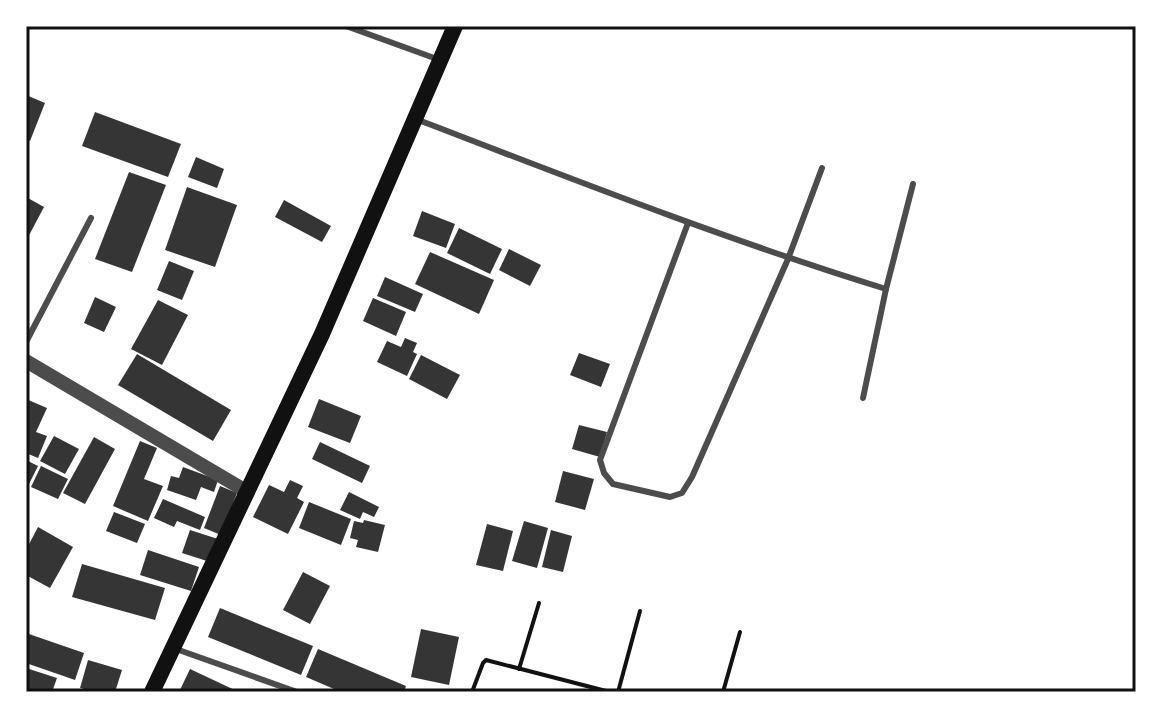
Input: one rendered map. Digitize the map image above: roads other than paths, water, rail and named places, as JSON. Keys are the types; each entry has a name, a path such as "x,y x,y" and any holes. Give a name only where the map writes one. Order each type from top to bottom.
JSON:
{"main road":[{"path":"152,692 328,321 455,26"}],"street":[{"path":"26,361 246,491"}],"lane":[{"path":"346,26 440,60"},
{"path":"416,119 688,223 788,259 886,289"},
{"path":"688,223 600,460 604,473 613,484 670,497 687,487 788,259 822,168"},
{"path":"863,398 886,289 913,184"},
{"path":"26,342 91,218"},
{"path":"173,648 297,692"}]}
